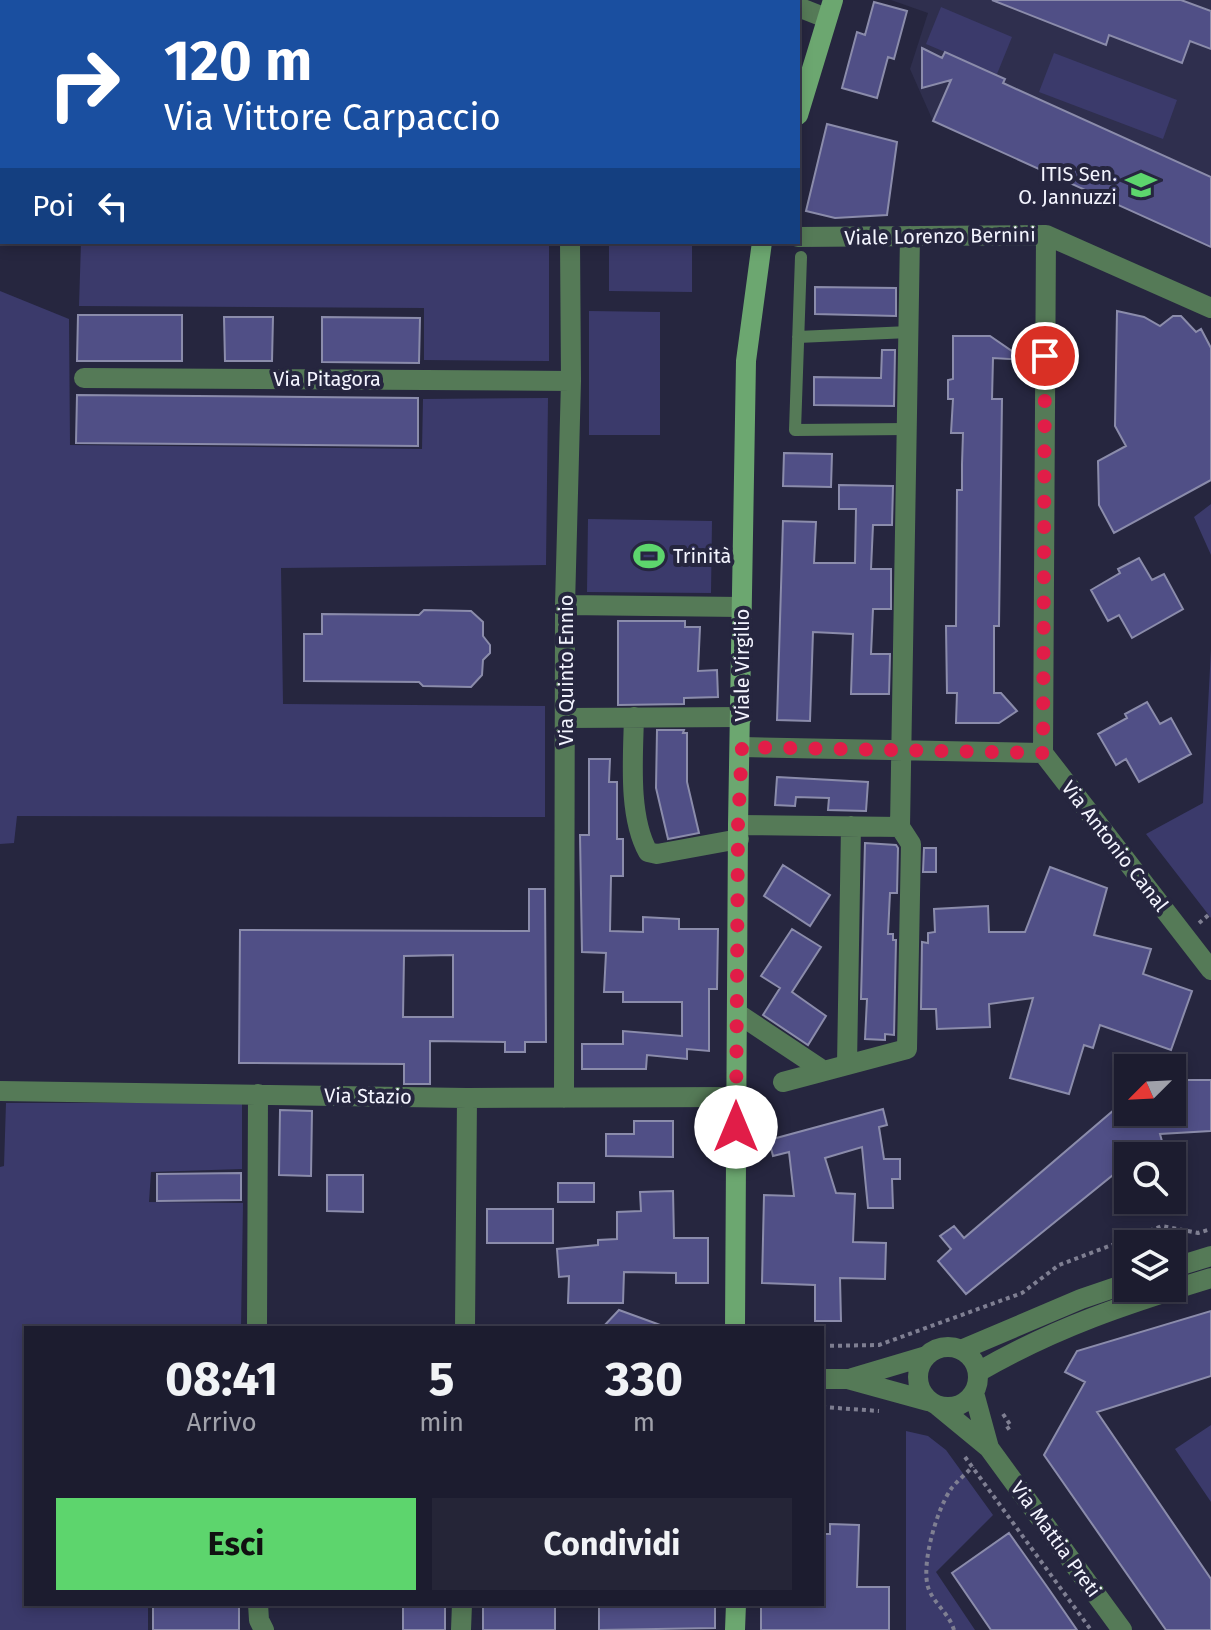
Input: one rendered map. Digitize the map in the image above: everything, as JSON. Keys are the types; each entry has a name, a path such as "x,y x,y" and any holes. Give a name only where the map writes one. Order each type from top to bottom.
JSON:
{"street":[{"path":"800,7 830,9 800,108"},
{"path":"742,747 1043,753 1046,235"},
{"name":"Viale Lorenzo Bernini","path":"800,247 910,236 1046,235 1211,308"},
{"path":"783,1082 907,1049 911,844 900,827 910,236"},
{"name":"Via Quinto Ennio","path":"564,1098 565,605 571,381 570,244"},
{"name":"Viale Virgilio","path":"735,1326 746,361 762,244"},
{"name":"Via Pitagora","path":"84,378 571,381"},
{"path":"565,605 741,607"},
{"path":"634,717 632,778 642,841 648,852 657,854 739,832 851,826 900,827"},
{"path":"566,718 742,717"},
{"name":"Via Antonio Canal","path":"1043,753 1211,970"},
{"path":"847,1065 851,826"},
{"path":"737,1013 824,1071"},
{"name":"Via Stazio","path":"0,1091 467,1098 737,1097"},
{"path":"257,1326 258,1094"},
{"path":"465,1326 467,1098"},
{"path":"1186,1264 1211,1256"},
{"path":"978,1372 1019,1348 1069,1325 1211,1278"},
{"path":"961,1350 1114,1288"},
{"path":"824,1379 848,1379 933,1403 958,1406 974,1393 978,1372 969,1355 961,1350 942,1347 926,1356 848,1379"},
{"path":"926,1356 917,1373 918,1382 933,1403"},
{"name":"Via Mattia Preti","path":"974,1393 989,1448"},
{"name":"Via Mattia Preti","path":"933,1403 989,1448 1122,1630"},
{"path":"258,1606 259,1620 264,1630"},
{"path":"461,1630 462,1606"},
{"path":"735,1630 736,1606"}],"lane":[{"path":"800,247 795,430 907,429"},
{"path":"798,337 909,332"}],"path":[{"path":"824,1346 879,1345 1022,1293 1059,1265 1162,1226 1198,1233 1211,1229"},
{"path":"824,1407 882,1411"},
{"path":"1000,1410 1011,1426"},
{"path":"957,1448 1091,1630"},
{"path":"954,1630 951,1619 931,1594 926,1575 929,1550 952,1488 989,1448"}],"shaded area":[{"name":"ITIS Sen. O. Jannuzzi","path":"891,0 1211,0 1211,248 933,121 910,69 928,13"},
{"path":"941,7 1012,37 997,74 926,44"},
{"path":"1054,53 1177,100 1163,139 1039,92"},
{"path":"81,244 549,244 549,361 424,360 424,308 79,306"},
{"path":"609,244 692,244 692,292 609,291"},
{"path":"0,291 69,319 70,445 422,449 423,399 548,398 546,565 281,568 283,704 545,706 545,817 17,816 14,843 0,844"},
{"path":"589,311 660,312 660,435 589,435"},
{"path":"1211,504 1211,555 1194,517"},
{"name":"Trinità","path":"588,519 712,521 711,593 587,592"},
{"path":"1211,649 1211,918 1146,834 1203,803"},
{"path":"6,1103 242,1103 242,1169 151,1172 149,1202 243,1203 241,1326 24,1326 24,1606 148,1606 148,1630 0,1630 0,1167 4,1166"},
{"path":"1211,1425 1211,1502 1175,1449"},
{"path":"906,1431 928,1436 946,1450 993,1515 936,1572 975,1630 906,1630"}],"building":[{"path":"992,0 1181,0 1211,11 1211,49 1190,41 1182,63 1109,35 1106,45"},
{"path":"874,2 907,11 894,59 888,57 877,98 842,88 857,32 865,35"},
{"path":"922,48 942,58 945,52 1005,79 1003,83 1211,177 1211,247 933,121 951,80 922,88"},
{"path":"827,124 897,142 887,215 835,218 806,211"},
{"path":"815,287 896,288 896,316 815,314"},
{"path":"1117,311 1144,317 1160,326 1173,316 1181,316 1196,332 1201,329 1211,348 1211,480 1114,533 1099,505 1098,461 1126,446 1115,426"},
{"path":"78,315 182,315 182,361 77,361"},
{"path":"224,317 273,317 272,361 225,361"},
{"path":"322,317 420,318 419,363 322,362"},
{"path":"953,336 990,336 1025,360 993,358 992,399 1002,399 999,626 994,626 994,693 1001,693 1017,711 999,723 956,723 957,693 947,693 946,626 956,626 957,490 962,490 963,433 951,433 953,399 948,399 948,380 953,379"},
{"path":"882,350 895,350 894,406 814,405 814,377 881,378"},
{"path":"77,395 418,398 418,446 76,443"},
{"path":"784,453 832,454 831,487 783,486"},
{"path":"839,485 893,486 892,525 873,525 871,569 891,569 891,609 873,609 871,654 890,654 889,694 851,694 853,634 813,632 810,721 777,720 783,521 816,522 814,563 855,563 856,509 839,509"},
{"path":"1139,558 1152,580 1164,574 1183,609 1132,638 1119,615 1108,621 1091,590 1120,573 1118,569"},
{"path":"424,610 471,611 483,622 483,636 490,645 490,653 483,660 482,675 471,687 423,686 419,682 304,681 304,634 322,634 322,614 419,615"},
{"path":"618,621 685,621 685,627 700,627 698,671 717,670 718,697 684,698 684,704 618,705"},
{"path":"1147,702 1160,724 1171,718 1191,754 1139,782 1126,759 1116,765 1098,734 1127,718 1125,714"},
{"path":"657,730 684,730 683,733 687,733 687,782 699,833 668,839 656,788"},
{"path":"589,759 610,759 609,782 617,782 617,839 623,839 623,876 611,876 610,931 643,932 643,917 679,919 679,929 718,929 717,989 709,989 709,1051 687,1049 687,1059 647,1055 646,1069 582,1069 582,1044 623,1044 623,1031 682,1036 682,1002 623,1002 623,992 604,992 606,953 582,952 580,835 589,835"},
{"path":"777,777 868,782 866,811 828,810 829,798 796,797 795,806 775,805"},
{"path":"865,843 896,845 898,848 897,893 890,893 888,934 893,934 893,940 896,940 894,1035 885,1034 885,1040 865,1039 867,999 861,999"},
{"path":"924,848 936,848 936,872 923,872"},
{"path":"783,865 830,895 810,926 764,896"},
{"path":"1050,867 1107,888 1094,935 1151,949 1143,974 1192,991 1171,1050 1100,1025 1093,1048 1084,1045 1069,1094 1010,1078 1033,998 989,1004 990,1027 937,1029 936,1009 921,1009 922,942 928,943 928,933 935,932 934,909 988,906 989,932 1025,932"},
{"path":"529,889 545,889 546,1042 525,1042 525,1052 505,1052 505,1042 430,1041 430,1084 404,1084 404,1064 239,1063 240,930 529,931","holes":["453,955 453,1017 403,1017 404,956"]},
{"path":"792,929 821,947 792,992 826,1016 808,1045 763,1015 780,988 761,976"},
{"path":"1186,1080 1211,1080 1211,1131 1160,1134 1162,1142 1114,1142 1114,1174 966,1294 938,1261 951,1249 940,1236 954,1226 964,1238 1114,1110 1114,1126 1186,1126"},
{"path":"883,1109 887,1125 879,1127 884,1159 900,1159 900,1179 892,1179 893,1208 868,1208 862,1147 825,1158 836,1193 855,1194 853,1242 886,1243 885,1279 840,1278 841,1321 815,1321 815,1285 762,1283 764,1195 794,1196 789,1152 773,1156 769,1140"},
{"path":"280,1110 312,1111 311,1176 279,1175"},
{"path":"634,1121 673,1121 673,1157 606,1156 606,1134 634,1134"},
{"path":"241,1173 241,1200 157,1201 157,1174"},
{"path":"327,1175 363,1175 363,1212 327,1211"},
{"path":"558,1183 594,1183 594,1202 558,1202"},
{"path":"673,1191 674,1238 708,1238 708,1283 676,1283 676,1273 624,1272 623,1303 568,1303 569,1276 559,1277 557,1249 598,1245 598,1240 617,1239 617,1212 641,1211 640,1192"},
{"path":"487,1209 553,1209 553,1243 487,1243"},
{"path":"619,1310 663,1326 604,1326"},
{"path":"1211,1311 1211,1376 1097,1412 1211,1579 1211,1630 1166,1630 1044,1455 1085,1382 1065,1372 1077,1351"},
{"path":"830,1524 859,1525 857,1587 889,1587 889,1630 761,1630 761,1606 824,1606 824,1534 830,1534"},
{"path":"1009,1533 1077,1630 991,1630 952,1573"},
{"path":"153,1606 239,1606 239,1630 153,1630"},
{"path":"403,1606 445,1606 445,1630 403,1630"},
{"path":"483,1606 555,1606 555,1630 483,1630"},
{"path":"599,1606 715,1606 715,1628 599,1630"}],"place":[{"name":"ITIS Sen. O. Jannuzzi","path":"1141,185"},
{"name":"Trinità","path":"649,556"}],"route":[{"path":"736,1127 738,825 742,747 1043,753 1045,356"}]}
